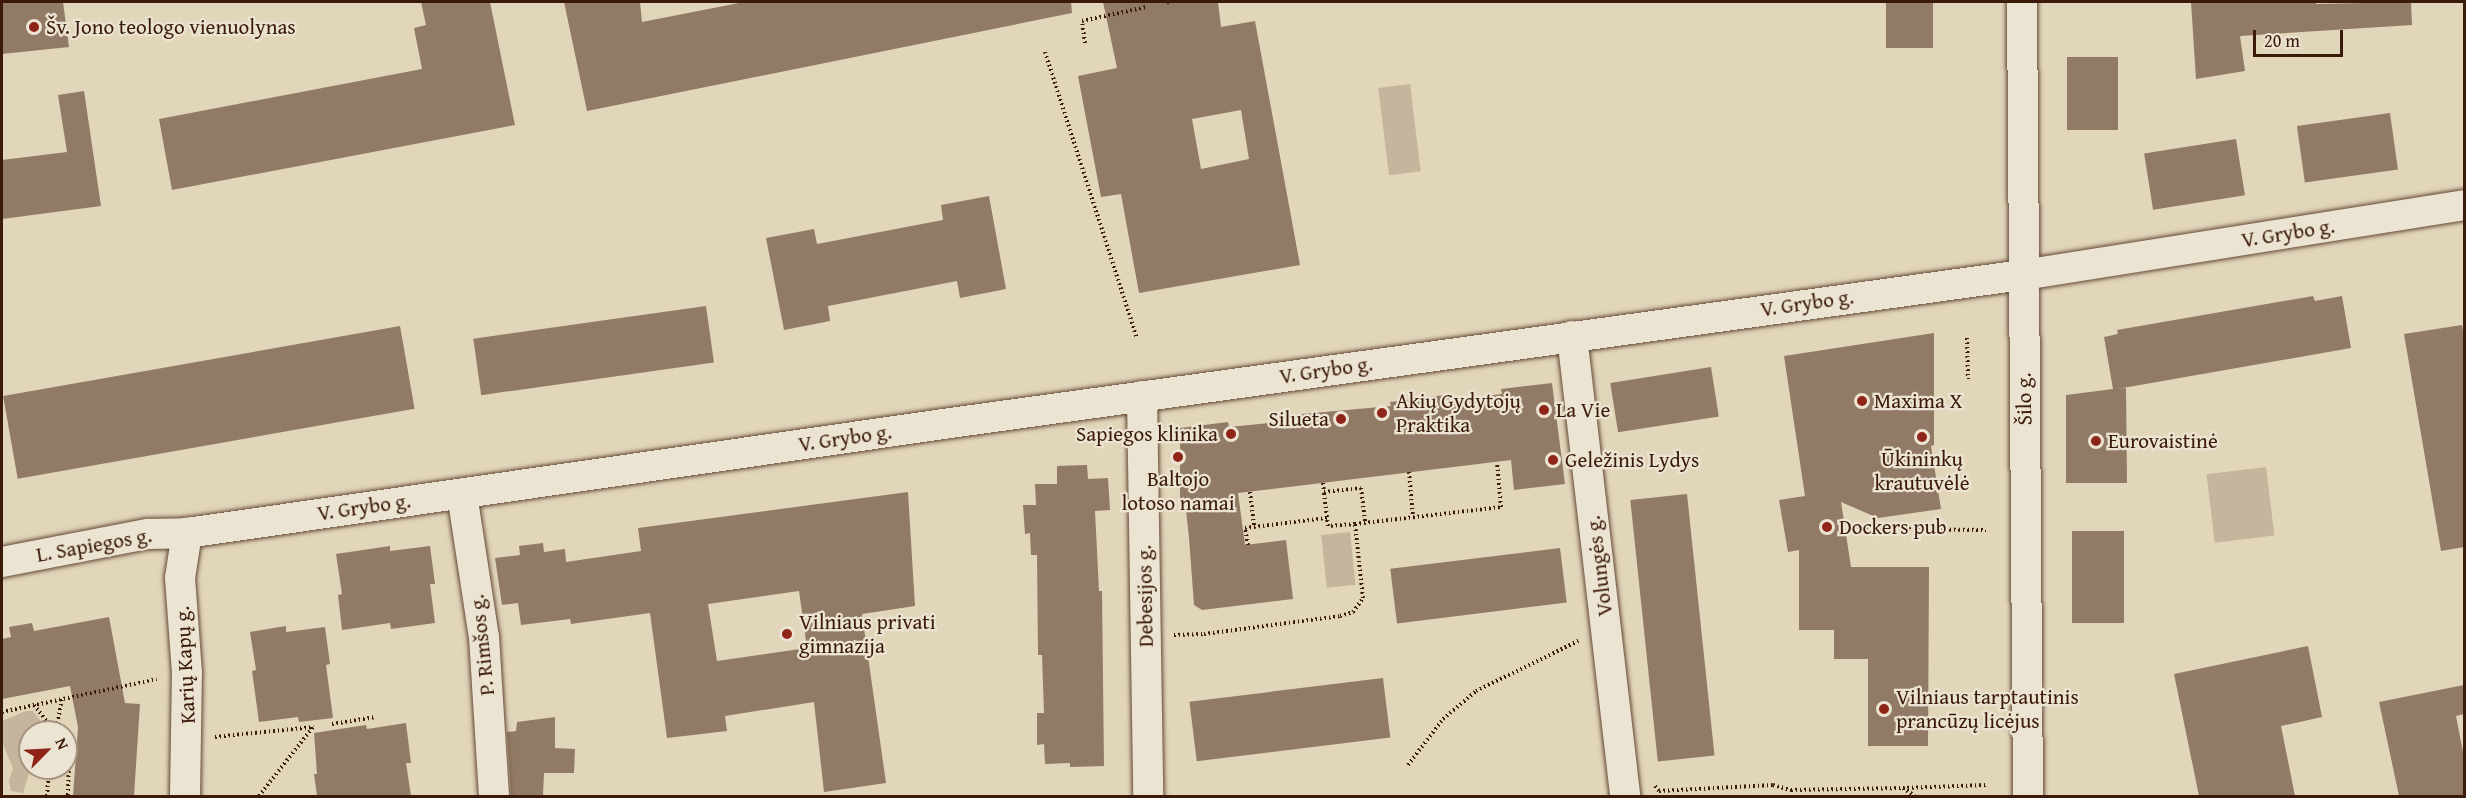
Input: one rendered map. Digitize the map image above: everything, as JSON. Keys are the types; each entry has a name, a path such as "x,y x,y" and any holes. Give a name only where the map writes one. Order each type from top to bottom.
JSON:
{"street":[{"name":"Šilo g.","path":"2022,2 2028,796"},
{"name":"V. Grybo g.","path":"187,533 1142,396 2023,274 2464,205"},
{"name":"Volungės g.","path":"1572,336 1625,796"},
{"name":"Debesijos g.","path":"1142,396 1148,796"},
{"name":"P. Rimšos g.","path":"462,494 483,637 494,796"},
{"name":"L. Sapiegos g.","path":"2,562 148,534 187,533"},
{"name":"Karių Kapų g.","path":"185,796 188,739 187,673 180,578 187,533"}],"path":[{"path":"1085,43 1082,21 1146,7"},
{"path":"1045,52 1137,339"},
{"path":"1967,338 1968,379"},
{"path":"1323,483 1328,526 1502,507 1497,462"},
{"path":"1409,472 1413,517"},
{"path":"1324,492 1361,488 1365,523"},
{"path":"1250,492 1254,527"},
{"path":"1248,545 1245,528 1327,518"},
{"path":"1146,636 1204,634 1340,616 1353,612 1362,598 1356,524"},
{"path":"1844,525 1882,530 1986,530"},
{"path":"1408,765 1443,719 1476,691 1607,629"},
{"path":"2,711 187,673"},
{"path":"58,720 62,699"},
{"path":"34,705 46,720"},
{"path":"332,724 375,717"},
{"path":"188,739 313,727 259,796"},
{"path":"46,796 48,780"},
{"path":"68,780 68,796"},
{"path":"1652,782 1659,791 1773,785 1791,790 1986,785"},
{"path":"1903,788 1915,796"}],"shaded area":[{"path":"1410,84 1421,171 1389,175 1378,88"},
{"path":"2266,467 2274,535 2215,543 2206,474"},
{"path":"1350,532 1356,585 1327,588 1321,535"},
{"path":"26,711 33,711 40,720 18,720 18,780 27,780 23,793 11,791 9,781 13,768 2,742 2,721"}],"building":[{"name":"Šv. Jono teologo vienuolynas","path":"4,2 63,2 69,47 2,54 2,4"},
{"path":"421,2 490,2 515,125 172,190 159,119 422,69 414,28 426,25"},
{"path":"564,2 640,2 642,22 744,2 1071,2 1072,13 587,111"},
{"path":"1103,2 1218,2 1221,27 1255,21 1300,265 1139,293 1121,194 1101,197 1078,76 1117,68","holes":["1241,110 1249,159 1201,169 1192,119"]},
{"path":"1886,2 1933,2 1933,48 1886,48"},
{"path":"2191,2 2316,2 2316,4 2411,2 2412,25 2240,36 2245,71 2196,79"},
{"path":"2067,57 2118,57 2118,130 2067,130"},
{"path":"84,91 101,206 2,219 2,160 67,152 58,95"},
{"path":"2390,113 2398,169 2305,183 2297,126"},
{"path":"2236,139 2245,195 2153,210 2144,154"},
{"path":"989,196 1006,289 960,298 957,281 828,306 830,321 784,330 766,238 814,229 817,244 943,220 941,205"},
{"path":"2313,296 2315,301 2342,296 2351,348 2117,389 2126,388 2127,483 2066,483 2066,395 2113,389 2104,337 2118,334 2117,330"},
{"path":"706,306 714,362 481,395 473,339"},
{"path":"2462,325 2464,339 2464,547 2441,551 2404,334"},
{"path":"400,326 415,409 18,479 3,396"},
{"path":"1934,333 1934,445 1931,446 1941,509 1878,518 1841,502 1851,567 1929,567 1928,746 1868,746 1868,659 1834,659 1834,630 1799,630 1799,550 1788,552 1779,500 1805,496 1784,356"},
{"path":"1711,367 1719,416 1618,432 1610,383"},
{"path":"1552,383 1565,484 1514,490 1511,460 1238,493 1245,545 1286,540 1293,599 1202,610 1194,605 1186,510 1180,497 1180,428 1228,422 1229,427 1280,422 1280,416 1391,406 1390,402 1453,394 1454,400 1502,394 1501,389"},
{"path":"1087,465 1088,479 1108,478 1110,510 1095,511 1099,591 1102,591 1104,766 1070,767 1070,763 1045,764 1044,744 1037,745 1037,713 1044,713 1042,655 1038,655 1037,555 1031,555 1030,533 1025,534 1023,505 1036,505 1035,484 1057,484 1057,466"},
{"path":"908,492 915,606 862,614 886,783 824,792 814,702 725,716 727,731 667,738 650,613 571,624 570,619 521,625 518,603 502,605 495,558 520,555 519,546 543,543 544,552 565,549 566,562 641,551 638,528","holes":["799,591 807,648 717,661 708,604"]},
{"path":"1687,494 1714,756 1658,762 1630,500"},
{"path":"2072,531 2124,531 2124,623 2072,623"},
{"path":"390,546 390,551 430,546 435,584 430,584 435,623 391,629 390,623 342,630 338,595 342,594 336,554"},
{"path":"1560,548 1567,603 1397,623 1390,569"},
{"path":"109,617 125,703 140,704 134,796 73,796 74,780 78,780 78,720 70,686 2,699 2,639 11,637 9,627 32,623 34,631"},
{"path":"286,626 286,632 325,627 330,664 326,665 333,718 299,722 298,717 259,722 252,671 256,670 250,632"},
{"path":"2308,646 2322,717 2281,726 2295,796 2199,796 2174,674"},
{"path":"1383,678 1390,738 1197,761 1189,702"},
{"path":"2464,685 2464,714 2456,716 2464,757 2464,796 2399,796 2379,702"},
{"path":"555,717 555,748 575,749 574,773 544,773 543,796 511,796 507,732 516,731 517,722"},
{"path":"406,723 411,763 406,763 411,796 317,796 314,774 317,774 314,733 366,725 367,729"}],"place":[{"name":"Šv. Jono teologo vienuolynas","path":"34,27"},
{"name":"Maxima X","path":"1862,401"},
{"name":"La Vie","path":"1544,410"},
{"name":"Akių Gydytojų Praktika","path":"1382,413"},
{"name":"Silueta","path":"1341,419"},
{"name":"Sapiegos klinika","path":"1231,434"},
{"name":"Ūkininkų krautuvėlė","path":"1922,437"},
{"name":"Eurovaistinė","path":"2096,441"},
{"name":"Baltojo lotoso namai","path":"1178,457"},
{"name":"Geležinis Lydys","path":"1553,460"},
{"name":"Dockers pub","path":"1827,527"},
{"name":"Vilniaus privati gimnazija","path":"787,634"},
{"name":"Vilniaus tarptautinis prancūzų licėjus","path":"1884,709"}]}
